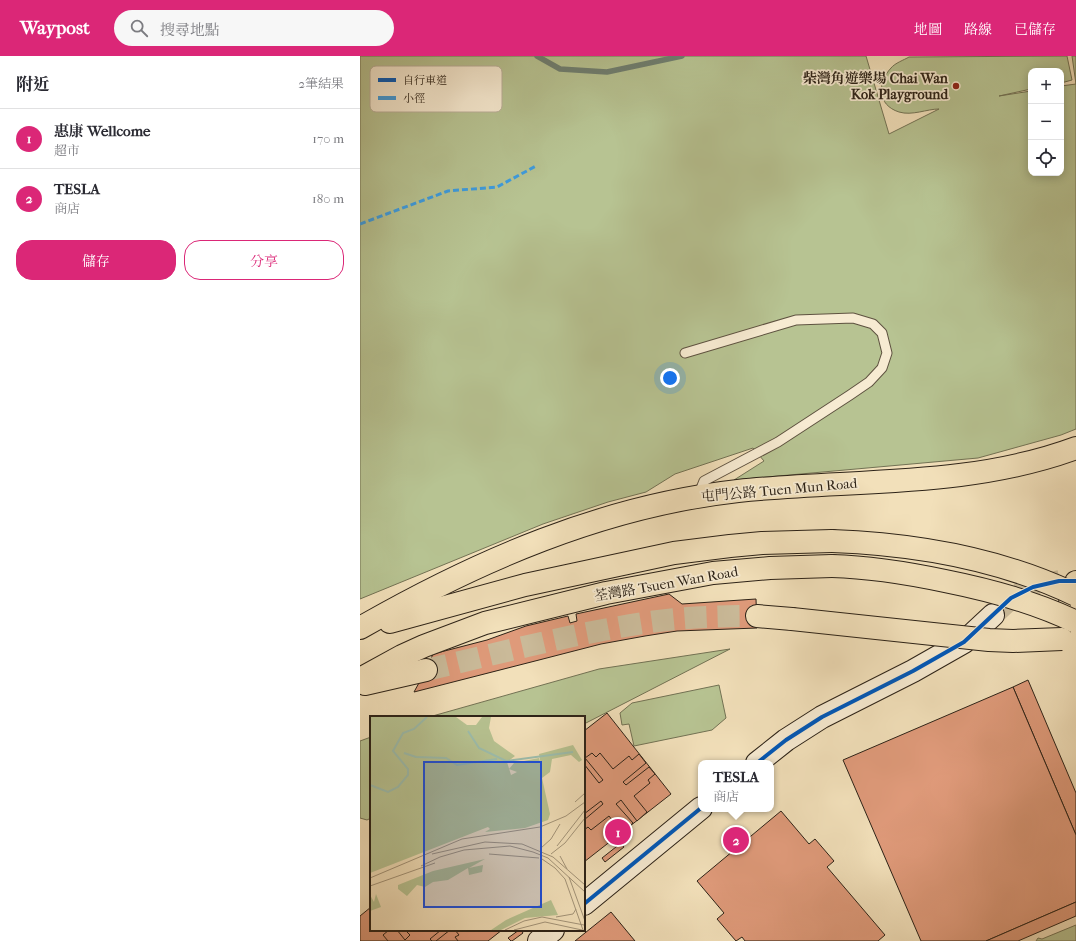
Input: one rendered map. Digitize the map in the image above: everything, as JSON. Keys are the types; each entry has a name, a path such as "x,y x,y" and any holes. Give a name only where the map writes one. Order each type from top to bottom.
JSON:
{"main road":[{"name":"屯門公路 Tuen Mun Road","path":"360,630 441,584 519,549 589,524 629,512 697,497 768,489 915,480 961,475 1013,467 1076,448"},
{"name":"荃灣路 Tsuen Wan Road","path":"360,630 524,585 674,553 762,543 832,541 891,545 972,559 1019,572 1076,595"},
{"name":"荃灣路 Tsuen Wan Road","path":"360,679 424,646 472,628 529,612 606,593 713,573 770,568 832,566 886,570 965,585 1003,595 1030,603 1075,621"},
{"path":"1075,621 1070,603 1076,582"},
{"path":"757,616 989,640 1014,641 1062,639"},
{"path":"360,685 426,670"}],"street":[{"path":"761,760 786,740 822,717 913,671 964,642 993,615"},
{"path":"585,903 698,810"},
{"path":"539,941 552,931"}],"lane":[{"path":"685,353 796,320 854,318 873,324 882,333 887,353 882,368 869,382 850,396 778,442 704,481 697,497"}],"green space":[{"path":"360,56 866,56 889,134 939,109 904,113 892,109 883,99 882,87 886,74 895,65 909,57 1067,56 1072,80 1064,82 1064,68 1028,68 1028,90 999,96 1028,91 1028,176 1064,176 1064,86 1076,84 1076,429 1061,435 978,458 734,480 764,461 753,448 675,474 646,492 608,502 543,524 360,599"},
{"path":"1072,56 1076,56 1076,84"},
{"path":"730,649 585,723 585,716 433,716 599,669"},
{"path":"719,685 726,718 712,730 634,746 629,724 622,725 620,713 632,703"},
{"path":"370,737 370,818 367,820 360,818 360,741"},
{"path":"1076,925 1076,941 1036,941 1038,938 1042,939"}],"building":[{"path":"669,594 682,604 756,599 757,628 677,631 601,644 414,692 433,654 487,640 526,626 568,616 570,623 577,621 576,614"},
{"path":"1028,680 1076,793 1076,835 1013,687"},
{"path":"1013,687 1076,835 1076,902 986,941 921,941 843,760"},
{"path":"607,713 671,794 585,861 585,730"},
{"path":"592,753 596,757 600,753 613,769 629,756 632,760 639,754 646,763 623,782 626,785 649,767 655,774 648,780 650,783 634,796 647,812 637,821 621,800 616,804 633,823 622,833 609,816 591,830 588,827 585,829 585,819 603,804 601,801 585,813 585,765 599,783 603,780 585,758"},
{"path":"781,811 809,844 815,839 834,861 827,867 885,935 878,941 745,941 742,937 736,941 717,919 724,913 697,881"},
{"path":"621,843 624,847 605,862 602,858"},
{"path":"1076,902 1076,916 1018,941 986,941"},
{"path":"370,908 370,931 501,931 488,941 360,941 360,916"},
{"path":"611,912 635,941 575,941"},
{"path":"388,931 398,931 405,940 410,935 406,931 440,931 430,939 432,941 388,941 383,935"},
{"path":"449,931 456,931 459,935 455,937 458,941 436,941"},
{"path":"518,931 522,931 523,933 512,941 508,938"}],"waterway":[{"path":"537,56 560,69 607,72 682,56"}],"tunnel":[{"path":"993,615 1011,598 1033,587 1060,581"},
{"path":"426,670 594,632 663,620 757,616"}],"marked path":[{"path":"360,224 448,191 497,187 536,166"}],"cycle path":[{"path":"761,760 786,740 822,717 913,671 964,642 1011,598 1033,587 1059,581 1076,581"},
{"path":"585,903 698,810"}],"place":[{"name":"柴灣角遊樂場 Chai Wan Kok Playground","path":"956,86"},
{"name":"惠康 Wellcome","path":"618,832"},
{"name":"TESLA","path":"736,840"}]}
